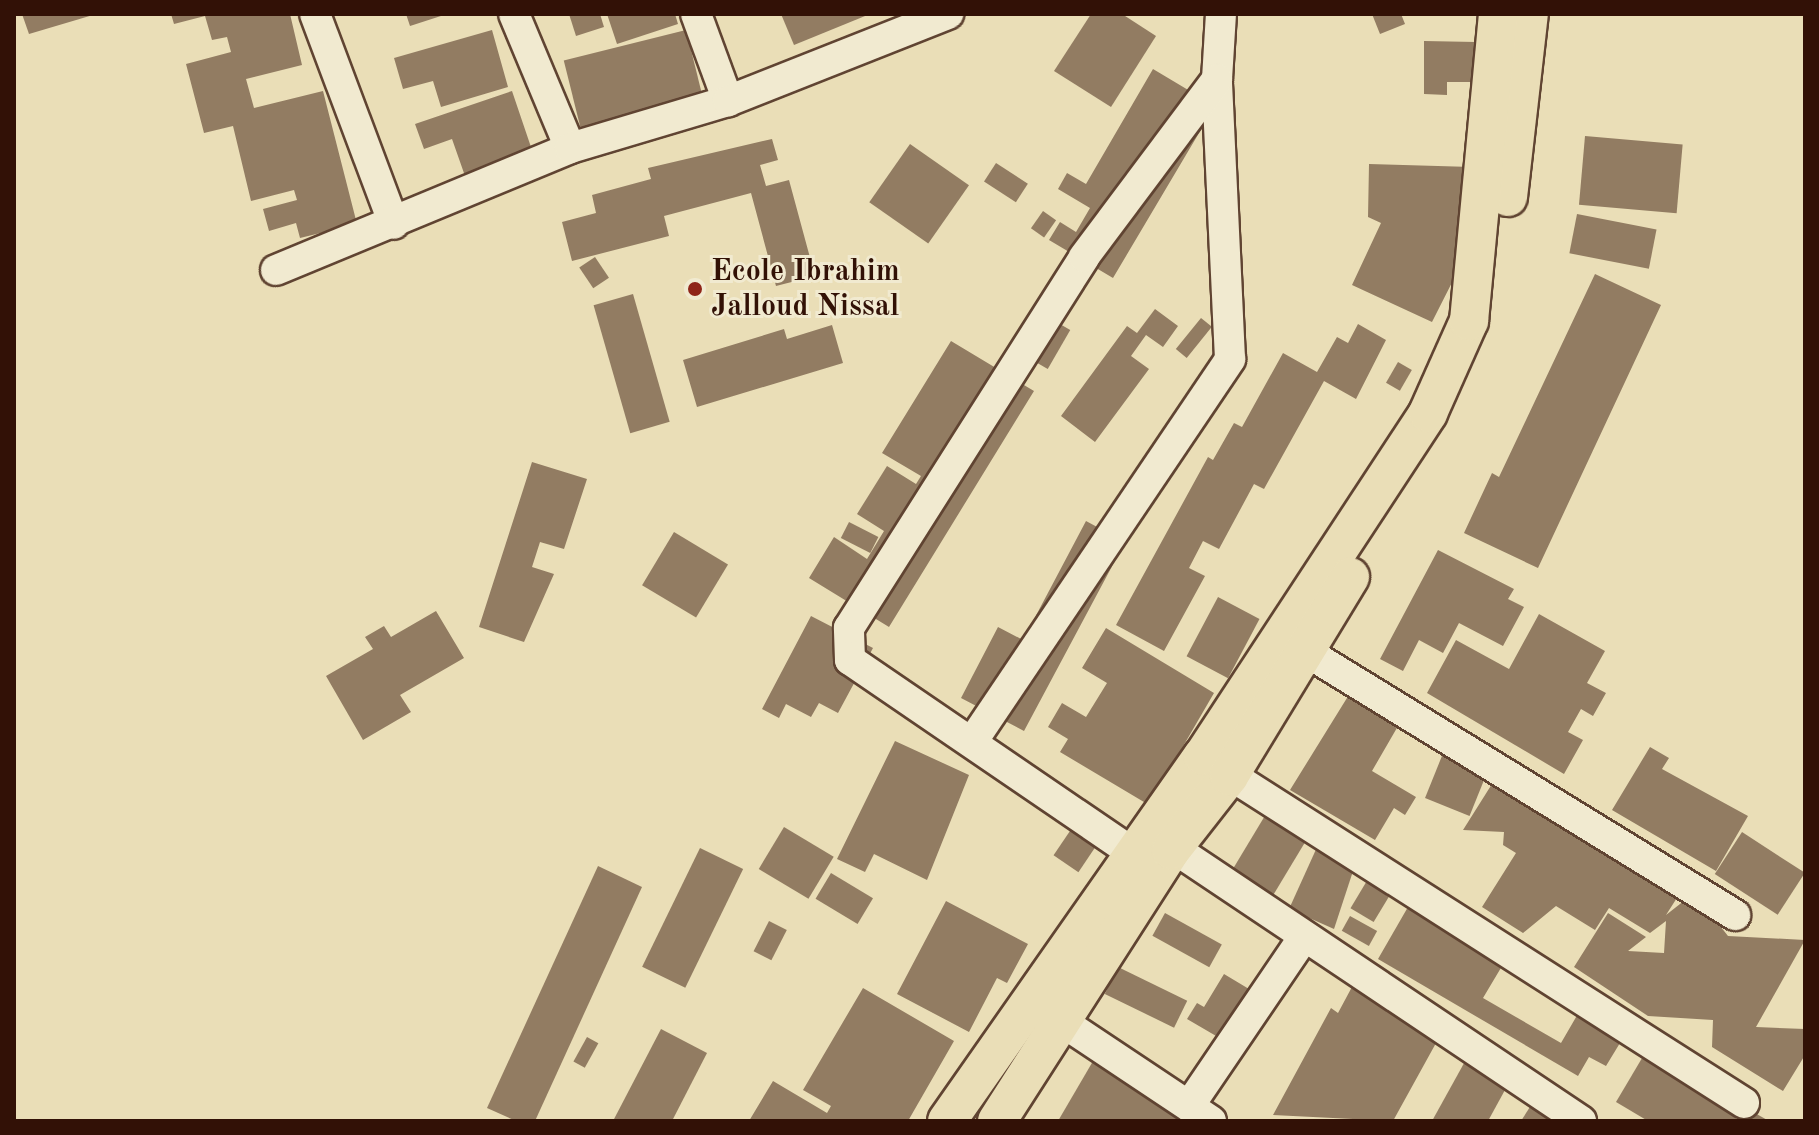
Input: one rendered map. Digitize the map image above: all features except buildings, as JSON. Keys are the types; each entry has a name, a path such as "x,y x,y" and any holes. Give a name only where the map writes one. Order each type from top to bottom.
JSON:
{"main road":[{"path":"947,1121 1029,1000 1150,843 1216,766 1293,643 1428,413 1469,321 1498,14"},
{"path":"1293,643 1446,423 1488,327 1528,65 1529,14"},
{"path":"997,1121 1061,1020 1150,843"}],"street":[{"path":"315,14 394,224"},
{"path":"514,14 570,148"},
{"path":"696,14 728,101"},
{"path":"276,270 394,224 570,148 728,101 895,22 948,14"},
{"path":"972,742 1230,359 1217,79 1221,14"},
{"path":"1217,79 1084,257 849,628 850,660 972,742 1150,843 1304,937 1581,1121"},
{"path":"1293,643 1735,915"},
{"path":"1216,766 1744,1103"},
{"path":"1029,1000 1200,1113 1304,937"}],"place":[{"name":"Ecole Ibrahim Jalloud Nissal","path":"695,289"}]}
